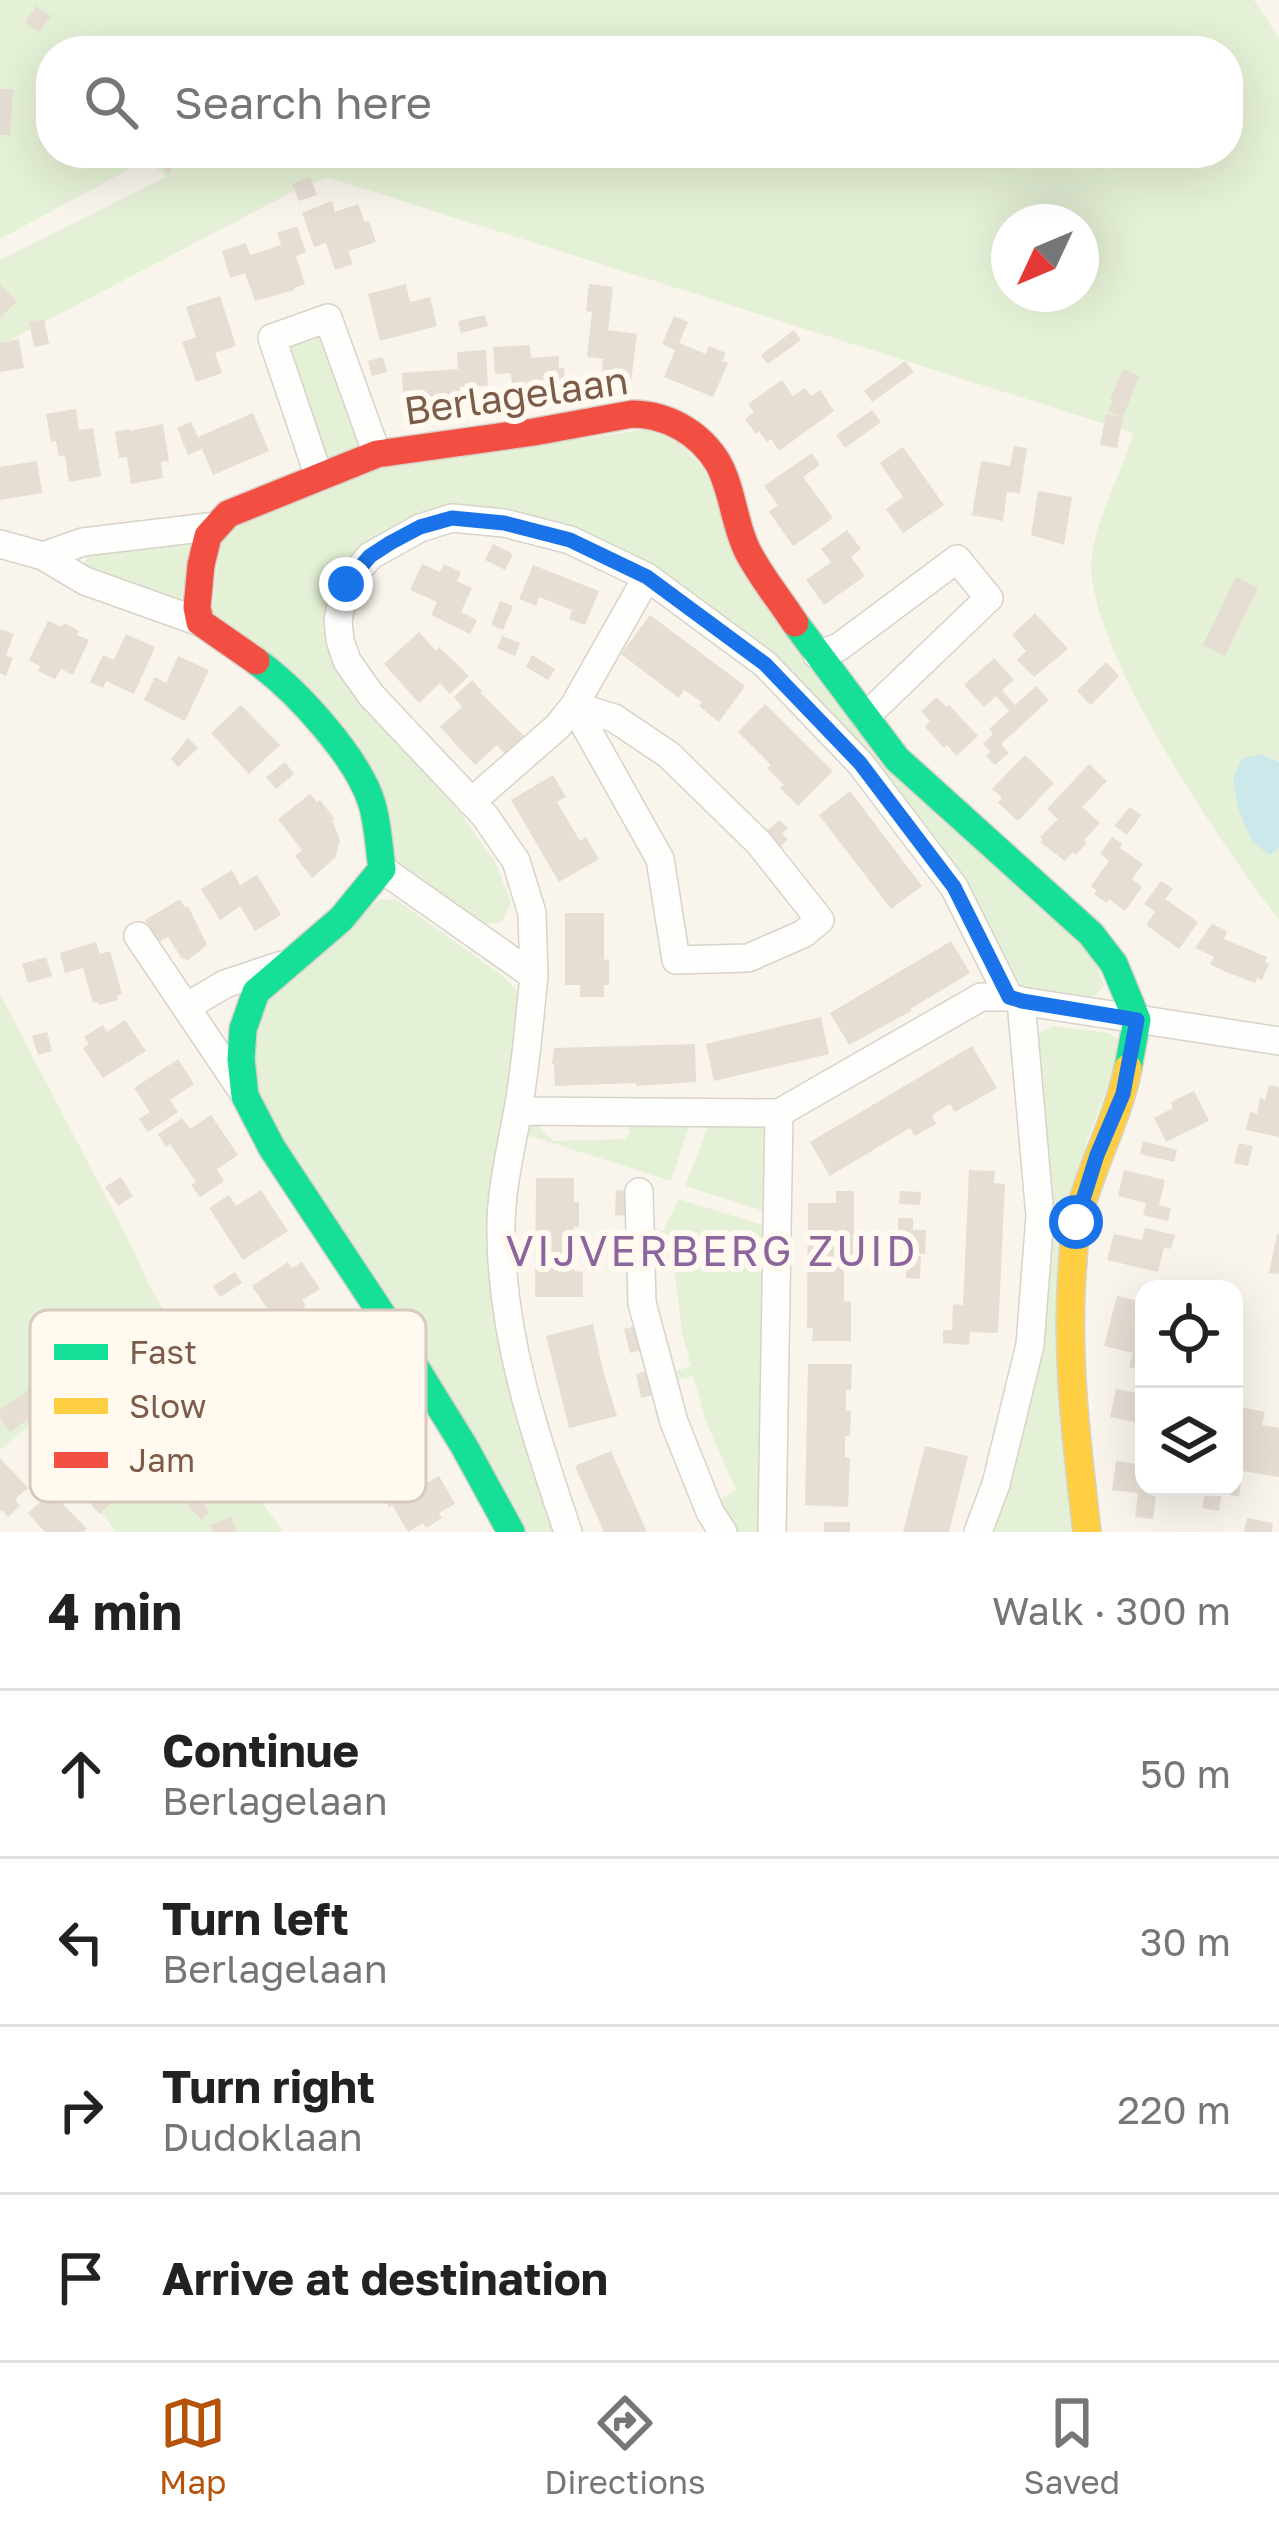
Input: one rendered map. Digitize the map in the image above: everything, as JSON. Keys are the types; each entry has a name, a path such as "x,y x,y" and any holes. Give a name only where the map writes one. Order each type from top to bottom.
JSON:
{"street":[{"name":"Berlagelaan","path":"319,477 272,338 328,318 377,454"},
{"name":"Berlagelaan","path":"43,556 82,542 218,526 228,514 377,454 632,414 670,421 691,433 718,464 748,552 817,655 897,759 1091,934 1114,964 1137,1020"},
{"path":"568,1532 530,1420 507,1320 500,1233 534,976 532,913 516,861 485,816 371,694 347,661 340,640 338,620 346,584 370,556 420,527 452,518 504,523 570,540 647,577 765,664 860,763 954,887 1015,999 1040,1216 1030,1345 996,1484 978,1532"},
{"path":"200,622 202,565 208,536 218,526"},
{"path":"0,544 43,556 85,581 200,622 282,680 351,761 372,803 382,869 534,976"},
{"path":"817,655 839,646 957,560 988,598 865,717"},
{"path":"471,802 557,727 574,706 647,577"},
{"path":"574,706 614,718 669,755 759,843 820,920 803,934 748,958 676,960 660,859 574,706"},
{"path":"245,1096 243,1029 256,992 341,919 382,869"},
{"path":"139,936 380,1310"},
{"path":"186,1007 225,984 286,964"},
{"path":"518,1111 779,1113 981,997 1279,1041"},
{"path":"1087,1532 1076,1442 1070,1308 1076,1222 1123,1094 1137,1020"},
{"path":"772,1532 779,1113"},
{"path":"638,1192 642,1303 674,1422 710,1512 723,1532"},
{"path":"426,1383 511,1532"}],"green space":[{"path":"0,0 1254,0 1279,38 1279,762 1261,754 1270,855 1279,848 1279,920 1161,743 1109,638 1094,592 1095,539 1133,433 330,178 298,189 0,345 0,260 166,177 157,168 1243,168 1243,36 36,36 36,168 131,168 0,239"},
{"path":"308,334 327,344 359,441 358,450 327,461 289,357 295,342"},
{"path":"652,429 681,445 703,468 770,606 1089,946 1104,985 1096,995 1086,999 1022,988 954,864 907,804 650,571 463,510 353,561 328,596 323,629 346,680 427,771 495,862 511,902 502,922 485,924 395,864 384,825 212,612 220,540 240,521 383,466"},
{"path":"195,537 180,603 88,571 85,563 87,553"},
{"path":"380,899 397,900 504,977 519,993 492,1292 508,1382 534,1472 560,1532 525,1532 426,1372 426,1310 387,1310 258,1101 251,1031 268,993"},
{"path":"0,994 164,1310 30,1310 30,1425 0,1450"},
{"path":"1053,1026 1109,1033 1119,1040 1121,1052 1086,1144 1073,1532 992,1532 1047,1191 1044,1104 1034,1044 1040,1033"},
{"path":"765,1118 767,1212 685,1186 711,1119"},
{"path":"691,1120 671,1181 518,1132 536,1124 553,1141 625,1139 631,1132 625,1125"},
{"path":"679,1199 766,1226 760,1532 738,1532 719,1500 736,1490 706,1422 693,1376 672,1381 670,1373 691,1366 674,1265 651,1267 650,1227 663,1231"},
{"path":"93,1502 262,1502 283,1532 116,1532"}],"water":[{"path":"1261,754 1279,762 1279,848 1270,855 1252,842 1233,780 1241,759"}],"building":[{"path":"36,6 51,16 39,32 25,22"},
{"path":"0,89 13,89 10,135 0,135"},
{"path":"310,177 317,195 299,201 292,184"},
{"path":"332,201 335,212 358,204 376,242 348,251 353,264 335,270 326,243 314,247 302,213"},
{"path":"297,226 306,252 296,256 305,284 255,301 245,273 230,278 222,251 246,243 250,255 281,245 277,233"},
{"path":"0,284 17,302 0,317"},
{"path":"406,284 410,302 430,297 437,326 380,341 368,294"},
{"path":"589,284 613,287 608,330 637,334 631,382 601,379 603,359 587,357 592,312 586,311"},
{"path":"220,296 236,346 215,353 222,373 196,382 182,342 196,337 186,307"},
{"path":"485,315 488,326 461,333 458,321"},
{"path":"674,316 688,322 679,343 706,354 709,346 726,353 722,361 728,363 713,397 664,377 675,350 662,344"},
{"path":"44,319 49,344 34,347 29,322"},
{"path":"794,330 801,340 768,364 761,355"},
{"path":"19,339 24,368 0,372 0,343"},
{"path":"530,345 531,358 559,356 565,388 512,391 511,373 495,374 493,347"},
{"path":"486,350 488,386 460,387 461,409 404,412 402,373 458,369 457,352"},
{"path":"383,357 387,372 372,376 368,361"},
{"path":"905,361 914,372 872,402 864,391"},
{"path":"1123,369 1139,376 1123,417 1108,411"},
{"path":"782,380 793,396 805,388 811,396 820,390 834,411 779,451 745,419 754,412 748,404"},
{"path":"76,409 79,430 93,428 101,476 69,482 65,455 59,457 56,441 51,442 46,414"},
{"path":"872,410 881,422 845,448 836,435"},
{"path":"253,413 269,451 213,475 202,449 188,455 177,428 191,422 198,437"},
{"path":"1106,414 1123,417 1117,448 1100,445"},
{"path":"163,424 169,461 161,462 163,478 131,484 127,457 119,458 115,432"},
{"path":"1014,446 1027,448 1020,493 1007,492 1003,521 972,515 981,461 1010,466"},
{"path":"903,447 944,505 903,533 886,509 903,497 880,463"},
{"path":"812,453 820,465 803,477 833,518 793,546 769,512 778,505 764,486"},
{"path":"37,461 42,493 0,500 0,467"},
{"path":"1038,491 1072,497 1064,545 1031,535"},
{"path":"847,530 861,549 851,557 865,576 824,605 806,580 831,562 821,549"},
{"path":"493,544 513,554 505,570 485,560"},
{"path":"422,564 440,572 444,564 461,572 457,581 472,588 461,612 477,620 470,634 431,615 437,602 410,590"},
{"path":"533,565 599,591 585,625 569,619 572,610 539,597 536,606 519,599"},
{"path":"1236,577 1258,588 1225,656 1203,645"},
{"path":"500,601 513,606 503,630 491,625"},
{"path":"1035,613 1068,649 1034,677 1017,660 1026,651 1012,635"},
{"path":"650,615 745,686 719,722 699,706 702,702 684,690 679,698 621,654"},
{"path":"48,621 62,627 64,623 89,640 73,675 61,669 55,679 29,660"},
{"path":"0,629 14,634 6,656 13,658 6,676 0,673"},
{"path":"419,632 469,676 450,694 440,683 419,703 384,664"},
{"path":"126,634 155,647 134,694 106,681 103,688 90,682 103,655 114,660"},
{"path":"502,636 520,643 515,656 497,648"},
{"path":"532,655 555,669 548,680 526,667"},
{"path":"178,656 209,670 185,721 144,700 155,677 166,683"},
{"path":"994,658 1014,680 1002,690 1015,705 1036,686 1049,700 1001,744 1009,753 995,765 983,744 993,734 989,729 1009,711 996,696 984,707 964,685"},
{"path":"1106,662 1119,676 1091,705 1077,691"},
{"path":"472,680 525,737 506,755 497,745 475,765 440,727 462,707 454,697"},
{"path":"937,697 978,736 956,756 925,727 930,721 921,711"},
{"path":"765,704 833,771 798,806 780,788 784,785 767,768 771,765 738,732"},
{"path":"241,705 280,745 249,774 211,733"},
{"path":"188,738 198,748 178,767 171,759"},
{"path":"1025,755 1054,783 1018,821 998,803 1002,798 992,789"},
{"path":"285,762 294,774 276,789 266,777"},
{"path":"1089,764 1107,781 1082,807 1100,823 1084,840 1087,843 1065,861 1040,842 1040,837 1058,819 1047,809"},
{"path":"553,775 566,797 557,802 580,841 586,837 599,859 559,882 511,800"},
{"path":"850,791 922,886 891,909 819,815"},
{"path":"310,794 335,819 340,840 335,858 312,878 295,856 302,850 278,819"},
{"path":"1130,807 1141,815 1127,835 1114,826"},
{"path":"779,820 788,828 782,834 788,839 779,848 765,833"},
{"path":"1112,837 1143,864 1132,879 1142,887 1125,911 1094,894 1097,891 1091,886 1109,861 1100,854"},
{"path":"232,870 240,885 257,875 281,915 255,931 240,906 220,920 201,889"},
{"path":"1161,881 1173,889 1165,899 1198,922 1179,949 1146,925 1155,912 1144,904"},
{"path":"180,899 207,945 187,961 168,937 158,943 145,920"},
{"path":"565,913 604,913 609,985 604,985 604,997 580,997 580,985 565,985"},
{"path":"1212,924 1227,931 1224,939 1267,957 1262,980 1257,978 1255,983 1226,972 1210,964 1214,957 1195,948"},
{"path":"951,941 970,973 849,1045 830,1013"},
{"path":"96,942 100,954 110,951 122,994 118,1000 99,1005 93,1003 83,968 65,973 60,953"},
{"path":"46,957 52,976 28,983 22,964"},
{"path":"821,1017 829,1054 714,1081 706,1044"},
{"path":"125,1020 146,1051 103,1078 83,1048 89,1044 84,1037 103,1025 107,1032"},
{"path":"47,1032 52,1051 38,1055 32,1036"},
{"path":"695,1044 696,1082 555,1086 554,1048"},
{"path":"972,1046 997,1088 955,1112 950,1104 932,1115 936,1124 915,1136 910,1128 830,1176 810,1142"},
{"path":"178,1059 194,1084 170,1100 178,1112 148,1132 139,1119 150,1112 134,1088"},
{"path":"1269,1085 1279,1087 1279,1137 1246,1130 1250,1112 1257,1114"},
{"path":"1194,1091 1209,1121 1166,1142 1154,1118 1173,1108 1171,1102"},
{"path":"211,1115 238,1155 217,1169 224,1181 200,1197 191,1185 196,1182 158,1134 182,1118 190,1129"},
{"path":"1143,1141 1177,1150 1174,1162 1140,1154"},
{"path":"1239,1143 1253,1146 1248,1166 1234,1163"},
{"path":"969,1170 995,1171 994,1183 1005,1184 998,1333 970,1332 969,1345 943,1343 943,1330 952,1330 953,1304 963,1305"},
{"path":"1124,1170 1165,1180 1159,1205 1171,1208 1168,1221 1143,1215 1146,1203 1118,1196"},
{"path":"121,1177 133,1196 118,1206 105,1187"},
{"path":"536,1178 574,1178 579,1227 574,1227 574,1271 583,1272 583,1297 535,1297"},
{"path":"261,1190 288,1231 243,1260 209,1208 229,1195 236,1206"},
{"path":"616,1190 627,1191 627,1216 615,1215"},
{"path":"836,1191 854,1191 854,1254 844,1255 844,1301 851,1302 851,1341 812,1341 813,1328 807,1328 808,1203 836,1203"},
{"path":"900,1191 921,1192 920,1205 899,1204"},
{"path":"898,1218 913,1218 913,1230 926,1230 925,1254 905,1253 905,1230 898,1230"},
{"path":"1145,1228 1175,1235 1171,1249 1164,1247 1158,1272 1107,1260 1114,1234 1142,1240"},
{"path":"1279,1234 1279,1274 1269,1273"},
{"path":"907,1256 921,1256 920,1279 906,1278"},
{"path":"288,1262 292,1268 302,1262 320,1289 302,1300 306,1306 300,1310 268,1310 252,1286"},
{"path":"235,1272 242,1283 220,1297 213,1286"},
{"path":"1117,1296 1135,1300 1135,1369 1129,1367 1133,1353 1104,1346"},
{"path":"593,1324 617,1416 569,1428 546,1336"},
{"path":"636,1326 642,1350 630,1353 624,1329"},
{"path":"808,1364 852,1364 851,1390 846,1390 846,1411 851,1411 850,1436 845,1436 845,1457 850,1458 848,1507 805,1505"},
{"path":"647,1371 653,1395 641,1398 636,1374"},
{"path":"30,1388 30,1418 10,1432 0,1410"},
{"path":"1116,1389 1135,1392 1135,1422 1110,1417"},
{"path":"1243,1408 1265,1412 1262,1425 1279,1428 1279,1477 1243,1471"},
{"path":"925,1446 968,1456 949,1532 903,1532"},
{"path":"611,1451 647,1532 604,1532 575,1466"},
{"path":"0,1458 28,1488 15,1499 20,1506 8,1517 0,1512"},
{"path":"1116,1461 1135,1464 1135,1493 1112,1490"},
{"path":"439,1476 455,1504 426,1528 423,1523 408,1532 386,1502 426,1502 426,1483"},
{"path":"1138,1496 1156,1496 1153,1519 1135,1517"},
{"path":"1204,1496 1222,1496 1219,1511 1202,1508"},
{"path":"40,1502 61,1502 87,1529 45,1532 28,1513"},
{"path":"94,1502 113,1502 100,1514 91,1505"},
{"path":"201,1502 210,1512 201,1520 186,1503"},
{"path":"232,1517 237,1532 213,1532 210,1525"},
{"path":"1247,1518 1273,1523 1272,1532 1244,1532"},
{"path":"824,1522 850,1522 850,1532 824,1532"}],"traffic: fast":[{"path":"795,623 897,759 1091,934 1114,964 1137,1020 1128,1068"},
{"path":"256,661 307,707 354,766 372,804 382,869 341,919 256,992 243,1029 245,1096 272,1148 379,1310"},
{"path":"426,1384 511,1532"}],"traffic: slow":[{"path":"1087,1532 1071,1370 1074,1237 1128,1068"}],"traffic: jam":[{"path":"256,661 200,622 197,607 208,536 228,514 377,454 632,414 670,422 711,452 723,473 748,552 795,623"}],"district":[{"name":"VIJVERBERG ZUID","path":"712,1250"}],"route":[{"path":"346,584 370,556 420,527 452,518 504,523 570,540 647,577 765,664 860,763 954,887 1009,997 1137,1020 1123,1094 1076,1222"}]}
